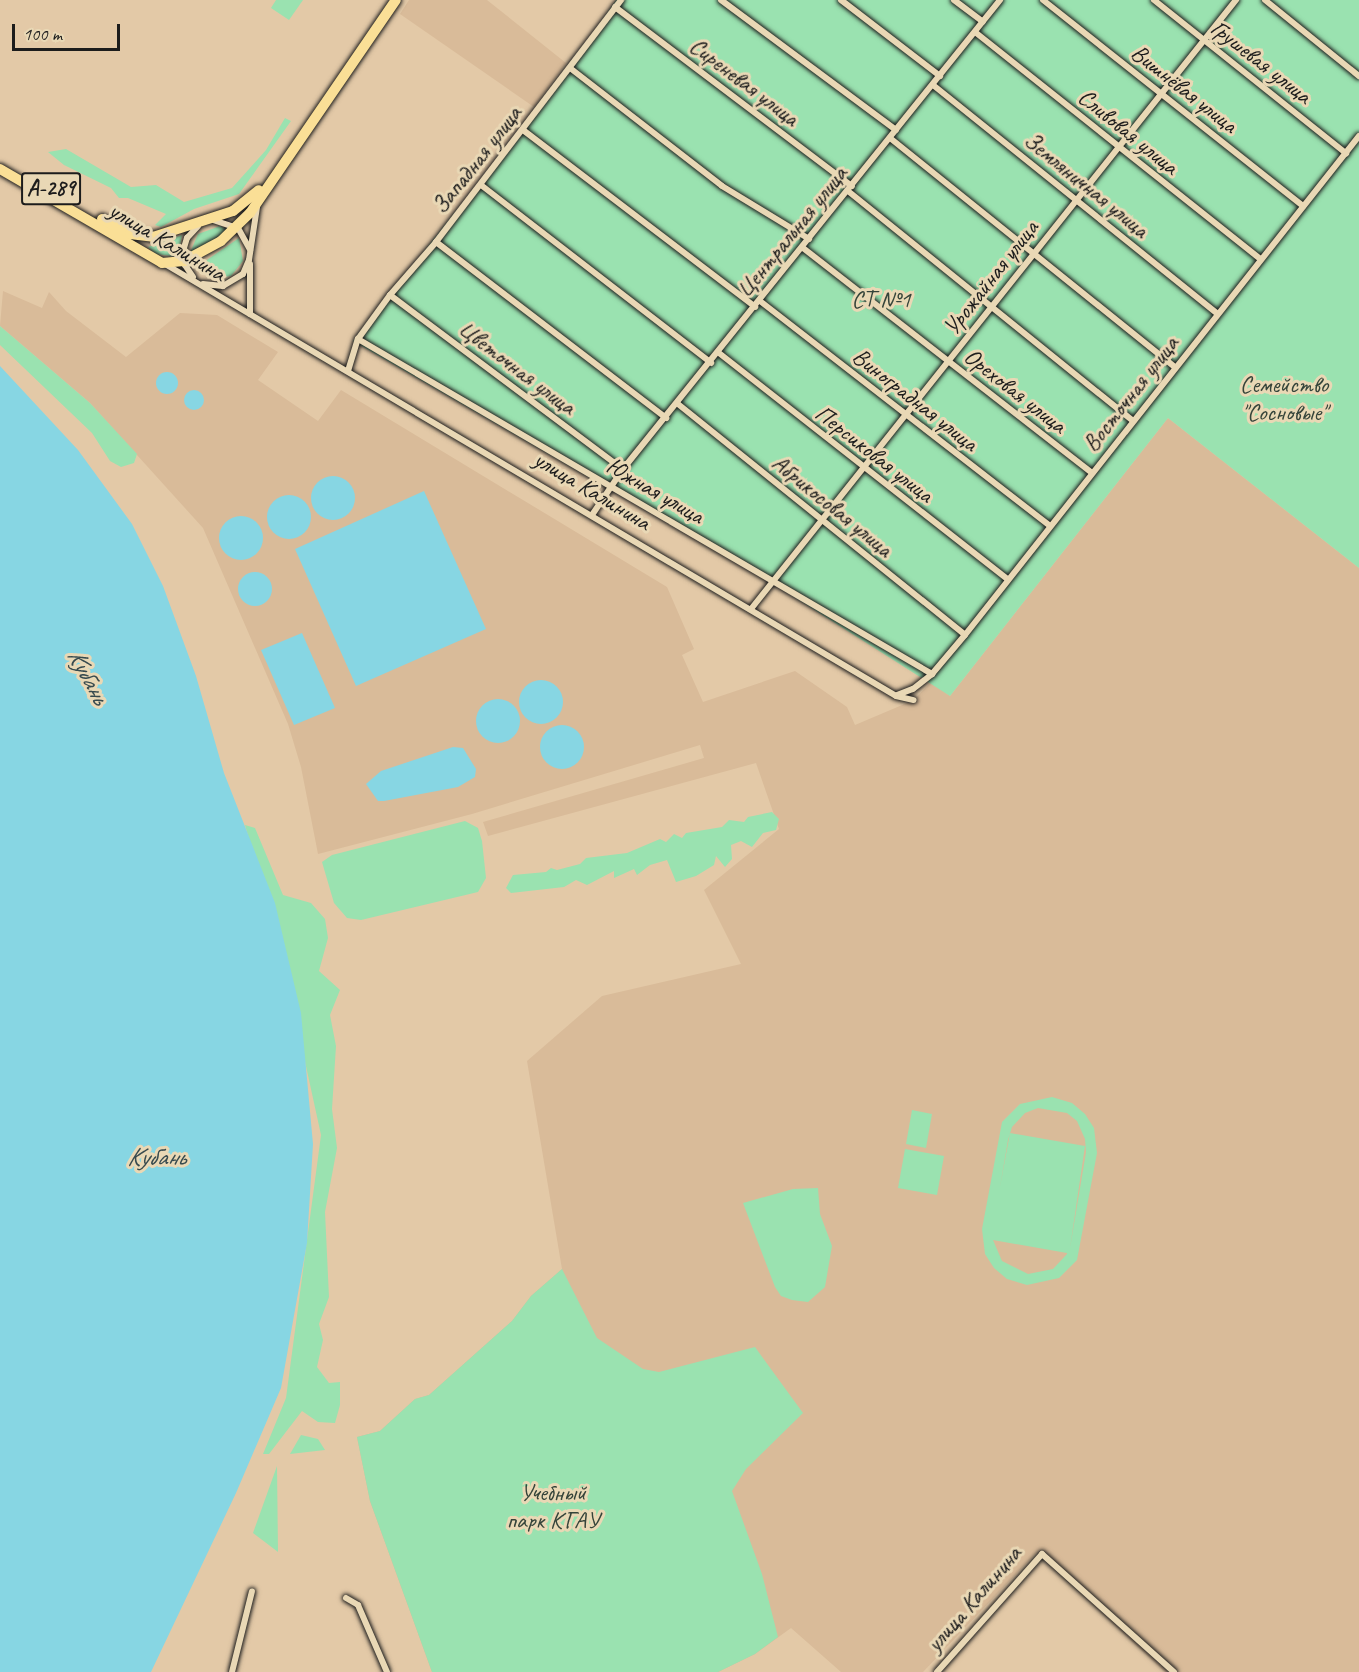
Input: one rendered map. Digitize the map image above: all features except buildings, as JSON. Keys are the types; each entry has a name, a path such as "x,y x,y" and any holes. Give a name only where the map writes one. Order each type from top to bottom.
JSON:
{"highway":[{"path":"162,262 184,261 238,228 257,203 263,188 387,0"},
{"path":"263,188 396,0"},
{"name":"улица Калинина","path":"0,161 130,234 153,237 205,222 245,204 263,188"},
{"name":"улица Калинина","path":"0,169 162,262"}],"street":[{"name":"Западная улица","path":"348,371 358,339 390,295 481,185 621,0"},
{"path":"721,0 896,130"},
{"path":"841,0 940,76"},
{"path":"954,0 983,22"},
{"name":"Центральная улица","path":"592,515 623,469 711,363 1000,0"},
{"name":"Вишнёвая улица","path":"1043,0 1303,206"},
{"name":"Грушевая улица","path":"1154,0 1346,153"},
{"name":"Урожайная улица","path":"751,609 1236,0"},
{"path":"1265,0 1359,76"},
{"name":"Сиреневая улица","path":"615,8 850,188 991,307 1132,420"},
{"name":"Сливовая улица","path":"975,32 1260,259"},
{"path":"570,68 722,186 809,239"},
{"name":"Земляничная улица","path":"933,85 1217,314"},
{"path":"523,130 755,307"},
{"name":"Восточная улица","path":"896,696 913,689 932,674 965,635 1132,420 1359,136"},
{"path":"890,138 1175,367"},
{"path":"481,185 711,363"},
{"path":"250,257 257,203"},
{"name":"А-289","path":"205,222 223,221 238,228"},
{"path":"197,281 184,261 187,238 205,222"},
{"path":"238,228 246,239 250,257"},
{"path":"436,242 666,418"},
{"name":"Ореховая улица","path":"803,248 1092,473"},
{"name":"А-289","path":"197,281 214,287 232,283 245,271 250,257"},
{"name":"улица Калинина","path":"250,257 250,314"},
{"name":"улица Калинина","path":"162,262 896,696 914,700"},
{"name":"Цветочная улица","path":"390,295 623,469"},
{"name":"Виноградная улица","path":"760,301 904,416 1050,526"},
{"name":"Южная улица","path":"358,339 775,580 932,674"},
{"name":"Персиковая улица","path":"719,353 862,469 1008,580"},
{"name":"Абрикосовая улица","path":"678,404 821,522 965,635"},
{"name":"улица Калинина","path":"937,1672 1042,1554 1174,1672"},
{"path":"232,1672 252,1591"},
{"path":"346,1598 358,1605 387,1672"}],"shaded area":[{"path":"409,0 487,0 566,63 534,107 400,14"},
{"path":"3,291 42,308 49,292 66,311 126,357 180,313 217,315 278,352 258,380 318,421 341,390 667,587 694,649 682,655 703,702 795,671 847,707 855,725 914,700 931,682 950,696 1168,418 1359,568 1359,1672 1165,1672 1036,1553 923,1672 841,1672 791,1628 755,1654 718,1672 432,1672 370,1501 357,1437 380,1431 415,1399 429,1395 512,1321 531,1296 562,1269 527,1061 602,996 741,964 704,890 779,829 756,763 488,836 483,822 704,758 700,745 472,814 318,854 301,767 288,724 203,528 90,403 0,326"}],"green space":[{"path":"276,0 303,0 289,20 271,8"},
{"name":"СТ №1","path":"616,0 1359,0 1359,568 1168,418 950,696 772,583 353,341 572,64"},
{"path":"285,118 291,121 239,194 194,209 161,227 155,225 166,214 128,198 119,198 111,188 64,165 48,152 66,149 131,187 156,185 184,202 232,188 266,150"},
{"path":"220,226 232,231 190,253 198,234"},
{"path":"182,235 178,257 156,254 148,247"},
{"path":"239,238 243,261 231,276 212,279 195,268"},
{"path":"0,326 90,403 137,454 134,463 121,467 110,461 92,433 0,345"},
{"path":"772,812 779,819 776,830 763,833 752,847 741,841 731,845 732,859 725,867 716,856 714,865 696,876 676,882 667,860 650,865 637,875 634,869 614,878 614,871 587,885 576,880 564,887 511,893 506,888 513,875 546,872 551,868 557,870 580,864 586,858 627,853 660,839 666,842 674,834 682,838 686,833 722,827 729,820 744,822 748,817"},
{"path":"465,821 478,828 482,841 486,878 478,892 361,920 347,918 334,903 322,862 332,855"},
{"path":"245,825 255,828 283,895 311,903 325,919 328,938 319,971 340,990 330,1015 336,1046 332,1109 337,1148 325,1212 329,1297 319,1324 323,1340 317,1367 329,1383 340,1382 340,1405 335,1423 318,1422 302,1411 269,1454 263,1454 286,1398 321,1135 277,933"},
{"path":"1052,1097 1072,1103 1085,1114 1094,1128 1097,1153 1077,1260 1059,1278 1027,1285 1007,1279 994,1268 985,1254 982,1229 1002,1122 1020,1104","holes":["1038,1108 1067,1113 1077,1121 1085,1139 1086,1152 1070,1248 1085,1146 1010,1133 1012,1127 1025,1113","1010,1134 1000,1187 1008,1140","993,1240 1067,1253 1053,1269 1028,1274 1002,1261"]},
{"path":"912,1110 932,1114 926,1148 906,1144"},
{"path":"905,1149 944,1156 937,1195 898,1188"},
{"path":"818,1188 820,1214 832,1246 825,1287 808,1302 792,1300 781,1296 775,1287 743,1203 793,1189"},
{"name":"Учебный парк КГАУ","path":"562,1269 597,1338 643,1369 659,1372 755,1347 803,1413 746,1469 732,1491 762,1574 778,1637 755,1654 718,1672 432,1672 370,1501 357,1437 380,1431 415,1399 429,1395 512,1321 531,1296"},
{"path":"301,1435 318,1439 325,1450 290,1454"},
{"path":"277,1466 278,1552 253,1533"}],"water":[{"name":"Кубань","path":"0,366 78,450 132,524 163,586 196,676 224,773 275,903 301,1013 313,1144 307,1243 281,1388 236,1493 151,1672 0,1672"},
{"path":"167,372 175,375 178,383 175,391 167,394 159,391 156,383 159,375"},
{"path":"190,390 198,390 204,396 204,404 198,410 190,410 184,404 184,396"},
{"path":"333,476 348,483 355,498 348,513 333,520 318,513 311,498 318,483"},
{"path":"424,491 486,629 356,686 295,549"},
{"path":"289,495 304,502 311,517 304,532 289,539 274,532 267,517 274,502"},
{"path":"241,516 256,523 263,538 256,553 241,560 226,553 219,538 226,523"},
{"path":"255,572 267,577 272,589 267,601 255,606 243,601 238,589 243,577"},
{"path":"302,633 335,708 294,725 261,650"},
{"path":"541,680 556,687 563,702 556,717 541,724 526,717 519,702 526,687"},
{"path":"498,699 513,706 520,721 513,736 498,743 483,736 476,721 483,706"},
{"path":"562,725 577,732 584,747 577,762 562,769 547,762 540,747 547,732"},
{"path":"453,747 463,748 476,769 475,777 458,787 378,801 366,784 381,771"}],"park label":[{"name":"Семейство \"Сосновые\"","path":"1284,399"}]}
